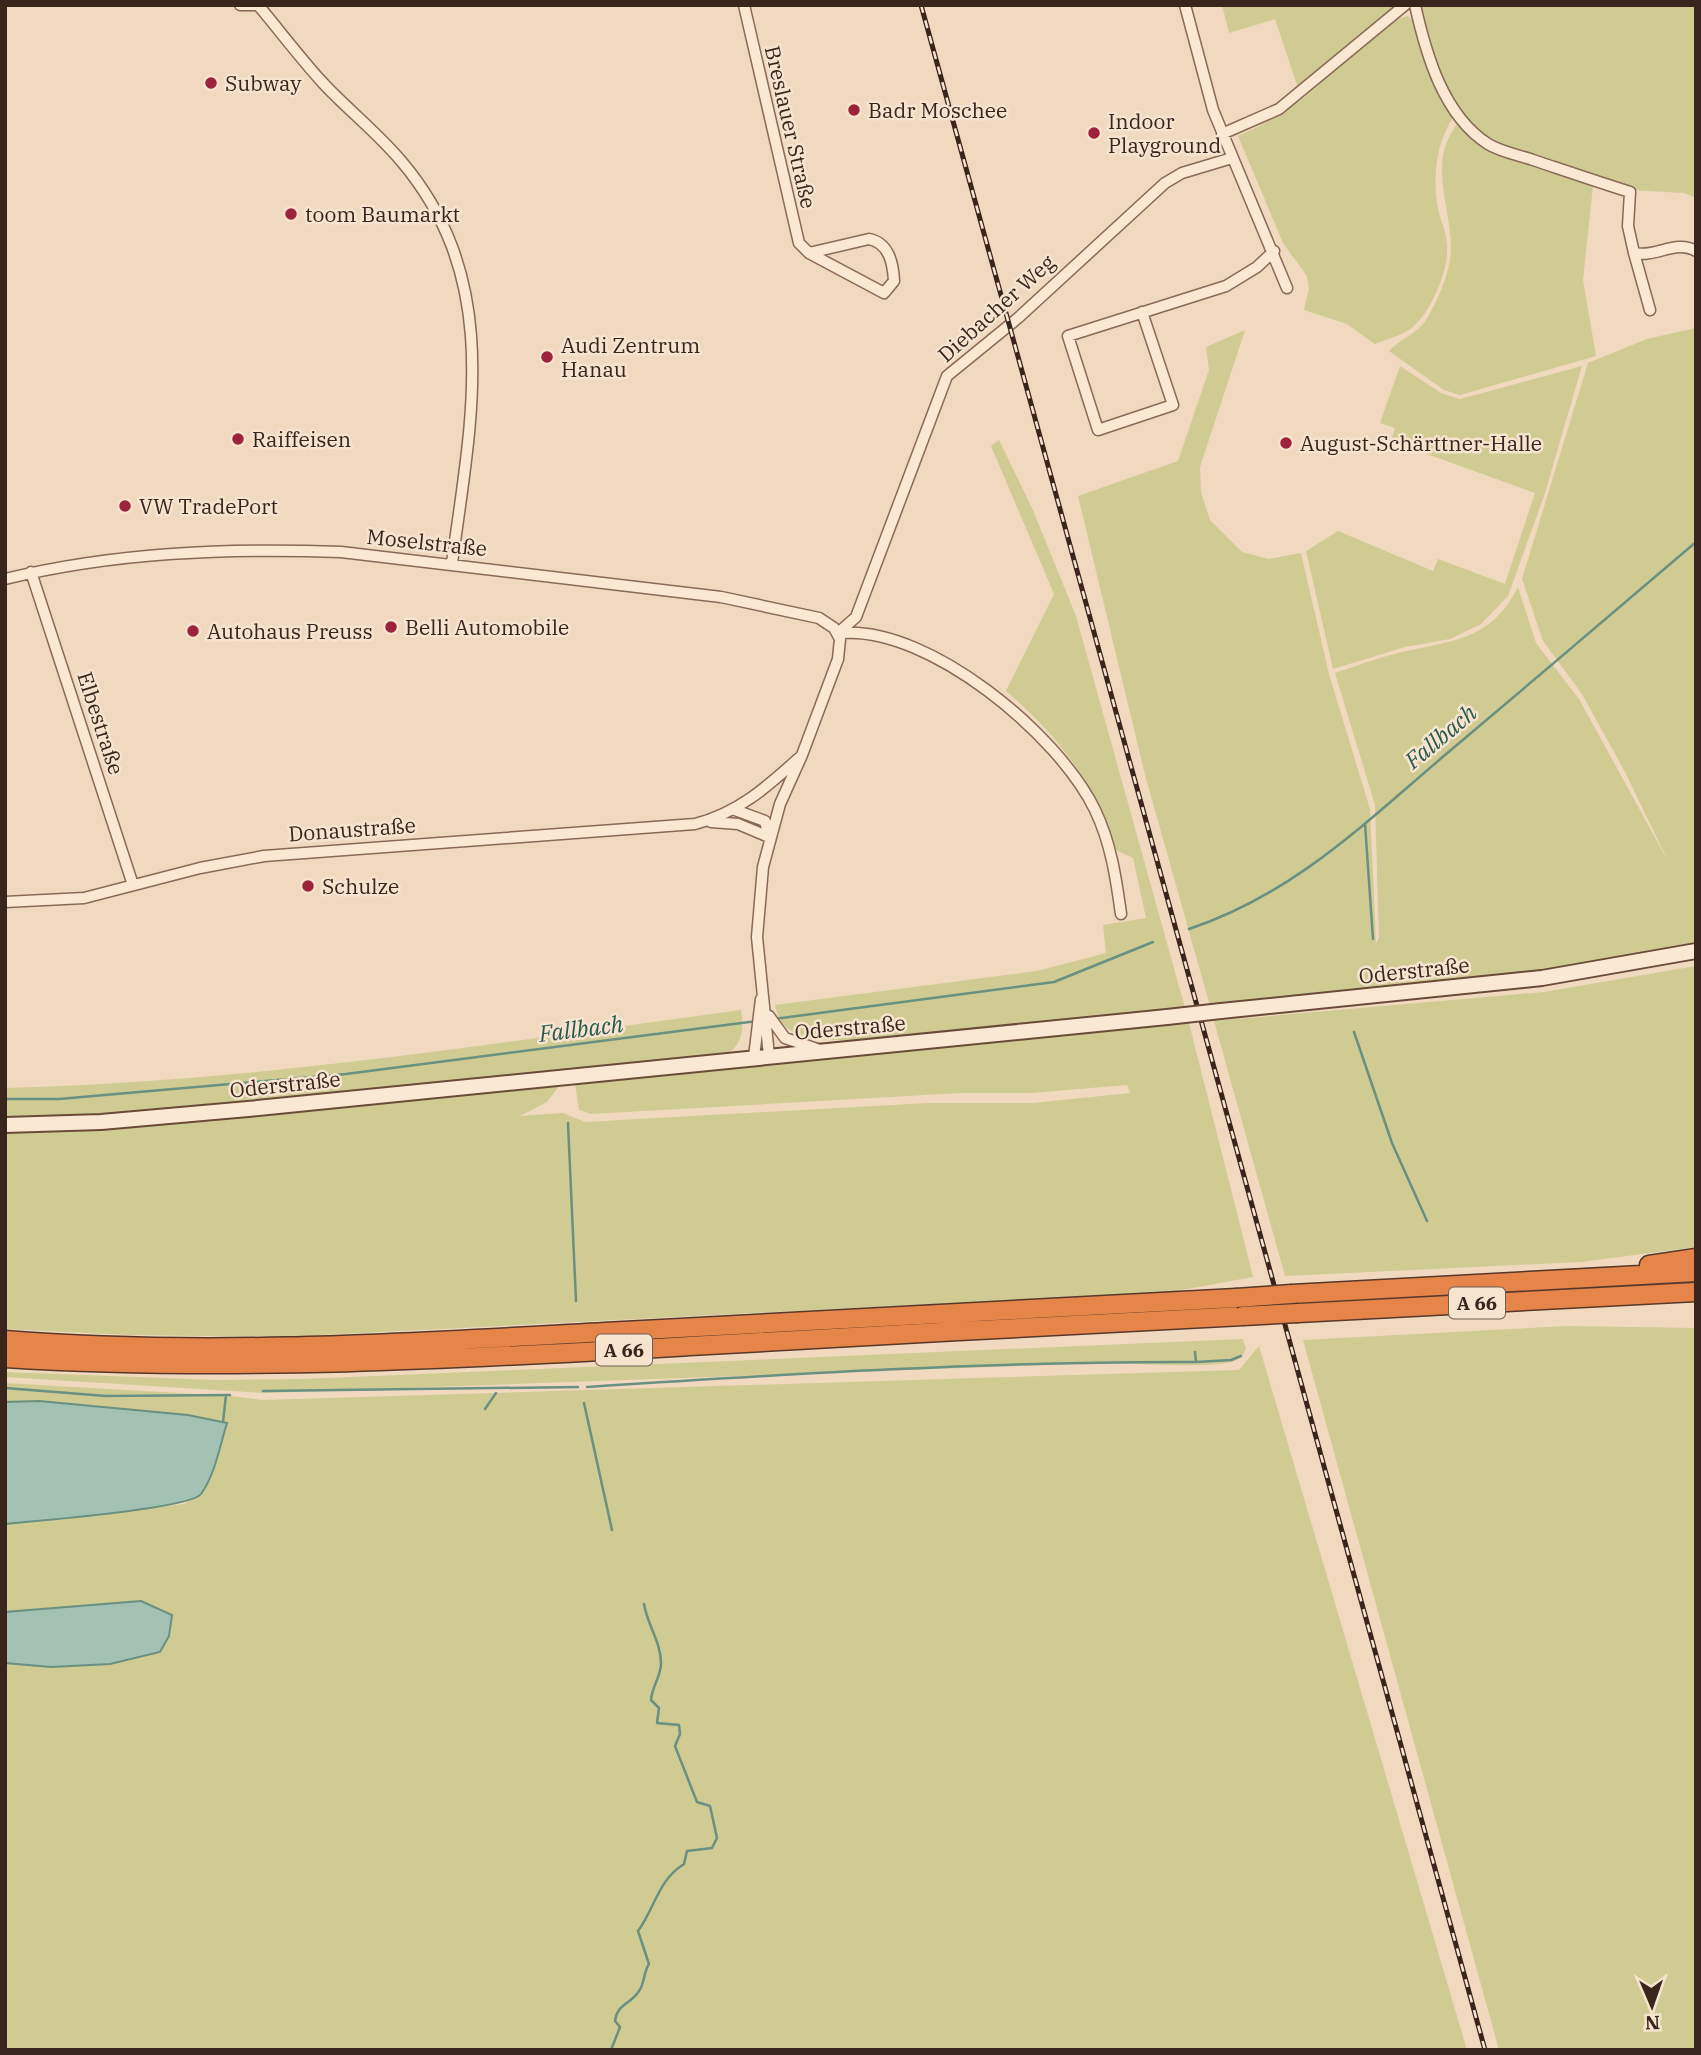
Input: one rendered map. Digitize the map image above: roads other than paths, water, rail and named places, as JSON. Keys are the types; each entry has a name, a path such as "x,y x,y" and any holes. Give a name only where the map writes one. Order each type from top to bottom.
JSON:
{"highway":[{"name":"A 66","path":"1602,1278 1659,1263 1696,1258"},
{"name":"A 66","path":"5,1340 142,1347 355,1344 1696,1272"},
{"name":"A 66","path":"5,1358 134,1365 304,1365 467,1359 1696,1292"},
{"path":"1655,1294 1696,1305"}],"street":[{"path":"240,5 256,5 323,82 403,163 430,202 455,254 468,300 474,375 452,563"},
{"name":"Breslauer Straße","path":"744,5 795,231 799,243 809,253"},
{"path":"1185,5 1196,52 1222,134 1287,288"},
{"path":"1222,134 1279,109 1405,5"},
{"path":"1415,5 1430,62 1459,116 1489,145 1630,192 1628,226 1650,310"},
{"name":"Diebacher Weg","path":"838,633 856,617 942,386 951,372 1018,318 1165,183 1182,173 1231,158"},
{"path":"869,239 877,240 888,251 894,281 884,293 809,253 869,239"},
{"path":"1634,253 1650,255 1683,246 1696,251"},
{"path":"1142,313 1172,405 1098,430 1068,336 1226,286 1257,267 1273,251"},
{"name":"Moselstraße","path":"5,579 31,572 137,555 190,551 292,550 452,563 753,603 819,618 838,633 880,636 969,677 1009,706 1063,759 1095,810 1114,865 1121,914"},
{"name":"Elbestraße","path":"31,572 133,886"},
{"path":"754,1057 755,1031 762,1015 757,920 769,837 838,659 838,633"},
{"name":"Donaustraße","path":"707,821 735,810 761,793 802,755"},
{"path":"735,810 765,821 769,837"},
{"name":"Donaustraße","path":"5,902 62,901 264,856 636,830 707,821 738,824 769,837"},
{"name":"Oderstraße","path":"5,1125 102,1122 248,1109 1167,1017 1542,978 1696,951"},
{"path":"762,1015 771,1029 791,1041 824,1051"},
{"path":"769,1056 771,1029"}],"waterway":[{"name":"Fallbach","path":"1189,929 1226,915 1261,897 1325,855 1696,542"},
{"path":"1365,824 1373,939"},
{"name":"Fallbach","path":"774,1019 1054,982 1153,942"},
{"name":"Fallbach","path":"5,1099 59,1099 346,1074 757,1021"},
{"path":"1354,1032 1392,1143 1427,1221"},
{"path":"568,1123 576,1301"},
{"path":"1195,1352 1196,1362 1231,1360 1241,1356"},
{"path":"587,1387 968,1366 1196,1362"},
{"path":"263,1391 578,1387"},
{"path":"5,1388 106,1396 230,1395"},
{"path":"485,1409 496,1393"},
{"path":"223,1422 226,1395"},
{"path":"584,1403 612,1530"},
{"path":"611,2050 620,2027 615,2021 616,2015 639,1991 649,1964 638,1931 668,1878 684,1864 687,1851 712,1848 717,1838 710,1806 697,1802 675,1746 680,1734 679,1725 657,1723 659,1708 651,1700 661,1668 660,1655 644,1604"}],"railway":[{"path":"921,5 1485,2050"}],"place":[{"name":"Subway","path":"211,83"},
{"name":"Badr Moschee","path":"854,110"},
{"name":"Indoor Playground","path":"1094,133"},
{"name":"toom Baumarkt","path":"291,214"},
{"name":"Audi Zentrum Hanau","path":"547,357"},
{"name":"Raiffeisen","path":"238,439"},
{"name":"August-Schärttner-Halle","path":"1286,443"},
{"name":"VW TradePort","path":"125,506"},
{"name":"Belli Automobile","path":"391,627"},
{"name":"Autohaus Preuss","path":"193,631"},
{"name":"Schulze","path":"308,886"}]}
